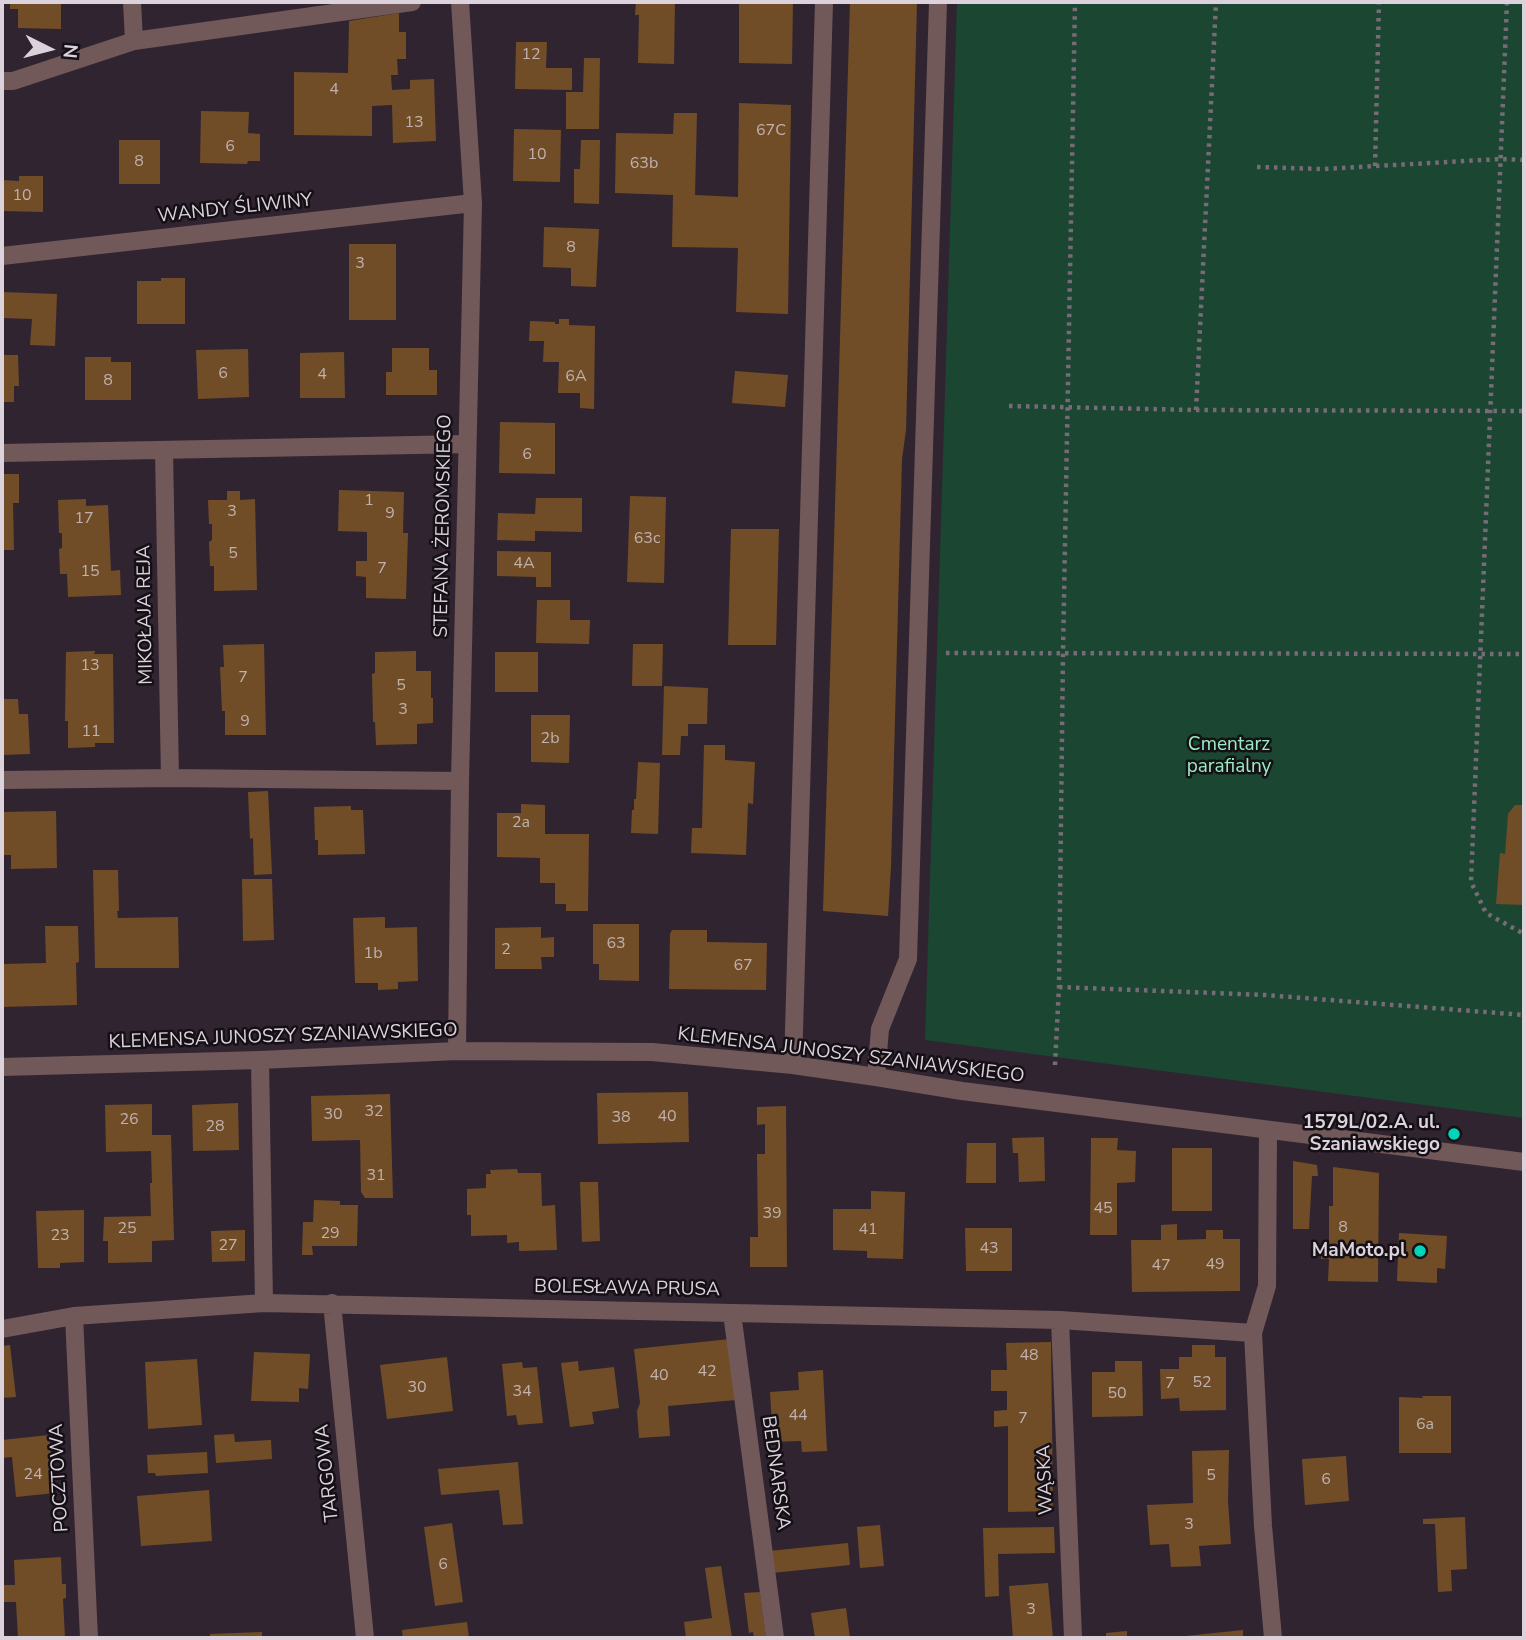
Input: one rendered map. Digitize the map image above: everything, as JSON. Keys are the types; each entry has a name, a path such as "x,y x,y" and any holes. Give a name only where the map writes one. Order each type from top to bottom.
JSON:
{"street":[{"path":"132,2 134,41"},
{"path":"2,81 13,81 134,41 412,2"},
{"name":"STEFANA ŻEROMSKIEGO","path":"457,1051 473,203 460,2"},
{"path":"793,1065 824,2"},
{"path":"876,1077 880,1029 908,959 938,2"},
{"name":"WANDY ŚLIWINY","path":"2,256 473,203"},
{"path":"2,453 467,444"},
{"name":"MIKOŁAJA REJA","path":"164,451 170,778"},
{"path":"2,780 170,778 460,781"},
{"name":"KLEMENSA JUNOSZY SZANIAWSKIEGO","path":"2,1067 457,1051 652,1052 793,1065 962,1091 1524,1162"},
{"path":"260,1059 264,1303"},
{"path":"1268,1131 1267,1286 1253,1333 1263,1525 1273,1638"},
{"name":"BOLESŁAWA PRUSA","path":"2,1329 74,1316 264,1303 332,1303 1060,1320 1253,1333"},
{"name":"TARGOWA","path":"332,1303 365,1638"},
{"name":"BEDNARSKA","path":"732,1313 775,1638"},
{"name":"POCZTOWA","path":"74,1316 89,1638"},
{"name":"WĄSKA","path":"1060,1320 1073,1638"}],"path":[{"path":"1055,1065 1059,987 1075,2"},
{"path":"1196,410 1216,2"},
{"path":"1375,166 1379,2"},
{"path":"1507,2 1471,882 1486,913 1524,934"},
{"path":"1257,167 1323,169 1524,160"},
{"path":"1009,406 1196,410 1524,411"},
{"path":"946,653 1524,654"},
{"path":"1059,987 1265,995 1524,1015"}],"green space":[{"name":"Cmentarz parafialny","path":"957,2 1524,2 1524,1118 925,1040"}],"building":[{"path":"10,2 61,2 61,29 18,28 18,9 10,9"},
{"path":"636,2 675,2 674,64 638,63 639,15 635,15"},
{"path":"739,2 793,2 792,64 739,63"},
{"path":"850,2 917,2 906,430 902,459 888,916 823,911"},
{"path":"399,13 399,32 406,32 406,59 397,59 398,75 391,75 392,90 410,89 410,80 434,79 436,141 393,143 392,105 372,106 372,136 294,135 294,72 348,73 349,21"},
{"path":"516,42 547,42 546,68 572,68 572,90 515,89"},
{"path":"584,58 600,58 599,129 566,129 566,92 583,92"},
{"path":"739,103 791,105 788,314 736,312 738,248 672,247 673,195 615,193 616,133 673,134 674,113 697,113 695,195 738,197"},
{"path":"201,111 249,112 248,133 260,134 260,161 248,161 247,164 200,163"},
{"path":"514,129 561,130 560,182 513,181"},
{"path":"119,140 160,140 160,184 119,184"},
{"path":"581,140 600,140 599,204 574,203 574,169 580,169"},
{"path":"19,176 43,176 43,212 2,211 2,180 19,181"},
{"path":"544,227 599,229 596,287 571,286 571,268 543,267"},
{"path":"349,244 396,244 396,320 349,320"},
{"path":"161,278 185,278 185,324 137,324 137,281 161,281"},
{"path":"2,292 57,294 55,346 30,345 32,319 2,318"},
{"path":"559,319 569,319 569,325 595,326 594,409 580,408 580,393 558,393 559,362 543,362 544,341 529,341 530,321 559,324"},
{"path":"392,348 429,348 429,370 437,370 437,395 386,395 386,372 392,372"},
{"path":"248,349 249,397 198,399 196,350"},
{"path":"344,352 345,398 300,398 300,353"},
{"path":"2,355 18,355 19,386 14,386 14,402 2,402"},
{"path":"85,357 111,357 111,362 131,362 131,400 85,400"},
{"path":"735,371 788,375 785,407 732,403"},
{"path":"500,422 555,423 555,474 499,473"},
{"path":"2,474 19,474 19,503 13,503 14,550 2,550"},
{"path":"339,490 404,492 403,533 408,533 406,599 366,598 366,577 356,576 356,561 367,561 367,532 338,531"},
{"path":"227,491 240,491 240,500 255,499 257,590 214,591 214,566 210,566 209,542 212,540 212,524 209,524 208,500 227,500"},
{"path":"630,496 666,497 664,583 627,582"},
{"path":"536,498 582,498 582,532 535,531 535,541 497,540 498,513 535,514"},
{"path":"86,499 86,506 108,505 111,571 120,570 121,595 68,597 67,574 60,574 59,549 62,548 62,533 59,533 58,500"},
{"path":"731,529 779,529 776,645 728,645"},
{"path":"497,551 551,552 551,587 536,587 536,577 497,576"},
{"path":"537,600 570,600 570,620 590,620 589,644 536,643"},
{"path":"264,644 266,735 225,735 220,667 224,667 223,645"},
{"path":"633,644 663,644 662,686 632,686"},
{"path":"95,651 94,654 113,654 114,743 68,748 68,721 65,721 66,652"},
{"path":"416,651 416,671 431,671 433,723 417,724 417,744 376,745 372,674 375,673 375,652"},
{"path":"495,652 538,652 538,692 495,692"},
{"path":"664,686 708,688 707,724 688,724 688,736 681,736 680,755 662,755"},
{"path":"2,699 18,699 19,714 28,714 30,754 2,755"},
{"path":"531,715 570,715 569,763 531,762"},
{"path":"704,745 725,745 725,760 755,762 753,804 748,803 746,855 691,853 692,828 702,828"},
{"path":"638,762 660,763 658,834 631,833"},
{"path":"268,791 272,874 254,875 248,792"},
{"path":"521,804 545,805 545,834 589,834 588,911 566,911 566,904 555,904 555,883 540,883 540,858 497,857 497,813 521,813"},
{"path":"1515,805 1524,805 1524,905 1496,904 1500,853 1505,854 1508,814"},
{"path":"351,806 351,810 363,810 365,854 318,855 314,807"},
{"path":"56,811 57,868 11,869 11,855 2,855 2,812"},
{"path":"93,870 118,870 118,918 178,917 179,968 95,968"},
{"path":"242,879 272,879 274,940 243,941"},
{"path":"385,917 385,928 417,927 418,981 398,982 398,989 378,990 378,983 355,983 353,918"},
{"path":"593,924 639,924 639,981 599,980 599,964 593,964"},
{"path":"45,926 78,926 77,1005 2,1007 2,964 46,963"},
{"path":"541,927 541,938 554,937 554,957 541,957 542,969 495,969 495,928"},
{"path":"672,930 707,930 707,942 767,943 766,990 669,989"},
{"path":"688,1092 689,1142 598,1144 597,1093"},
{"path":"390,1094 393,1198 365,1198 361,1192 360,1140 312,1141 311,1096"},
{"path":"238,1103 239,1150 193,1151 192,1105"},
{"path":"152,1104 152,1135 171,1135 174,1240 152,1241 152,1262 108,1263 108,1241 103,1241 104,1217 151,1216 152,1183 151,1151 106,1152 105,1105"},
{"path":"786,1106 787,1267 750,1267 750,1237 758,1237 757,1154 765,1154 765,1124 757,1125 757,1107"},
{"path":"1044,1137 1045,1181 1019,1182 1018,1153 1013,1153 1012,1138"},
{"path":"1091,1138 1118,1138 1117,1150 1136,1151 1135,1182 1117,1183 1117,1235 1090,1235"},
{"path":"967,1143 996,1143 996,1183 966,1183"},
{"path":"1172,1148 1212,1148 1212,1211 1172,1211"},
{"path":"1293,1161 1317,1165 1318,1176 1312,1176 1309,1229 1293,1229"},
{"path":"1333,1167 1379,1173 1378,1282 1328,1281 1329,1259 1321,1259 1321,1249 1329,1249"},
{"path":"517,1169 518,1173 541,1173 542,1206 555,1205 557,1250 519,1251 519,1242 507,1243 507,1235 471,1236 471,1215 467,1215 467,1189 486,1188 486,1174 491,1174 490,1170"},
{"path":"580,1182 598,1182 600,1241 582,1242"},
{"path":"871,1191 905,1192 903,1259 867,1258 867,1251 833,1250 833,1209 871,1209"},
{"path":"314,1200 358,1205 357,1246 312,1246 313,1255 302,1255 303,1222 313,1222"},
{"path":"84,1210 84,1262 60,1263 60,1268 38,1268 36,1211"},
{"path":"1177,1224 1177,1240 1206,1239 1206,1230 1223,1230 1223,1239 1240,1239 1240,1291 1132,1292 1131,1240 1161,1240 1161,1225"},
{"path":"965,1228 1012,1228 1012,1271 966,1271"},
{"path":"245,1230 245,1261 212,1262 211,1231"},
{"path":"1399,1233 1447,1236 1445,1269 1437,1268 1437,1283 1397,1281"},
{"path":"730,1339 736,1400 668,1406 670,1436 639,1438 637,1411 640,1403 634,1349"},
{"path":"1051,1342 1053,1511 1008,1512 1008,1426 994,1427 994,1411 1007,1410 1007,1391 991,1391 991,1370 1007,1370 1006,1343"},
{"path":"10,1345 16,1397 2,1398 2,1346"},
{"path":"1192,1345 1215,1345 1215,1357 1226,1357 1226,1410 1180,1411 1179,1398 1161,1399 1160,1369 1179,1369 1179,1357 1192,1357"},
{"path":"254,1352 310,1354 308,1389 299,1388 299,1402 251,1401"},
{"path":"447,1357 453,1411 387,1419 380,1365"},
{"path":"197,1359 202,1425 148,1429 145,1362"},
{"path":"578,1361 579,1371 614,1367 619,1408 592,1412 594,1424 570,1427 561,1363"},
{"path":"1115,1361 1142,1361 1143,1416 1092,1417 1092,1372 1115,1372"},
{"path":"522,1362 523,1368 537,1367 543,1423 518,1425 516,1415 507,1416 502,1364"},
{"path":"823,1370 827,1451 802,1452 801,1441 773,1442 770,1392 799,1390 798,1372"},
{"path":"1422,1396 1451,1396 1451,1453 1399,1453 1399,1397 1423,1398"},
{"path":"234,1434 235,1442 271,1440 272,1459 216,1463 214,1435"},
{"path":"49,1435 55,1493 16,1497 12,1457 2,1458 2,1440"},
{"path":"1229,1450 1231,1544 1199,1546 1201,1566 1171,1567 1169,1544 1150,1545 1147,1505 1193,1503 1192,1451"},
{"path":"207,1452 208,1473 156,1476 155,1473 148,1473 147,1455"},
{"path":"1346,1456 1349,1501 1305,1505 1302,1459"},
{"path":"518,1462 523,1524 503,1525 499,1490 441,1495 438,1469"},
{"path":"209,1490 212,1541 141,1546 137,1496"},
{"path":"1465,1517 1467,1569 1451,1570 1452,1591 1438,1592 1435,1524 1423,1524 1423,1519"},
{"path":"452,1523 463,1602 435,1606 424,1527"},
{"path":"880,1525 884,1566 860,1568 857,1527"},
{"path":"1054,1527 1055,1553 998,1554 999,1596 985,1597 983,1528"},
{"path":"848,1543 850,1565 772,1573 769,1551"},
{"path":"61,1557 62,1584 66,1584 66,1598 63,1599 65,1638 18,1638 16,1602 3,1602 2,1585 15,1585 14,1560"},
{"path":"721,1566 732,1638 686,1638 684,1622 712,1618 705,1568"},
{"path":"1048,1583 1053,1638 1013,1638 1009,1586"},
{"path":"760,1592 766,1638 754,1638 753,1632 749,1633 744,1593"},
{"path":"846,1608 850,1638 815,1638 811,1613"},
{"path":"467,1622 469,1638 403,1638 402,1630"},
{"path":"1243,1630 1243,1638 1185,1638 1185,1636"},
{"path":"1127,1631 1127,1638 1106,1638 1106,1633"},
{"path":"262,1632 262,1638 210,1638 210,1634"}],"place":[{"name":"1579L/02.A. ul. Szaniawskiego","path":"1454,1134"},
{"name":"MaMoto.pl","path":"1420,1251"}]}
